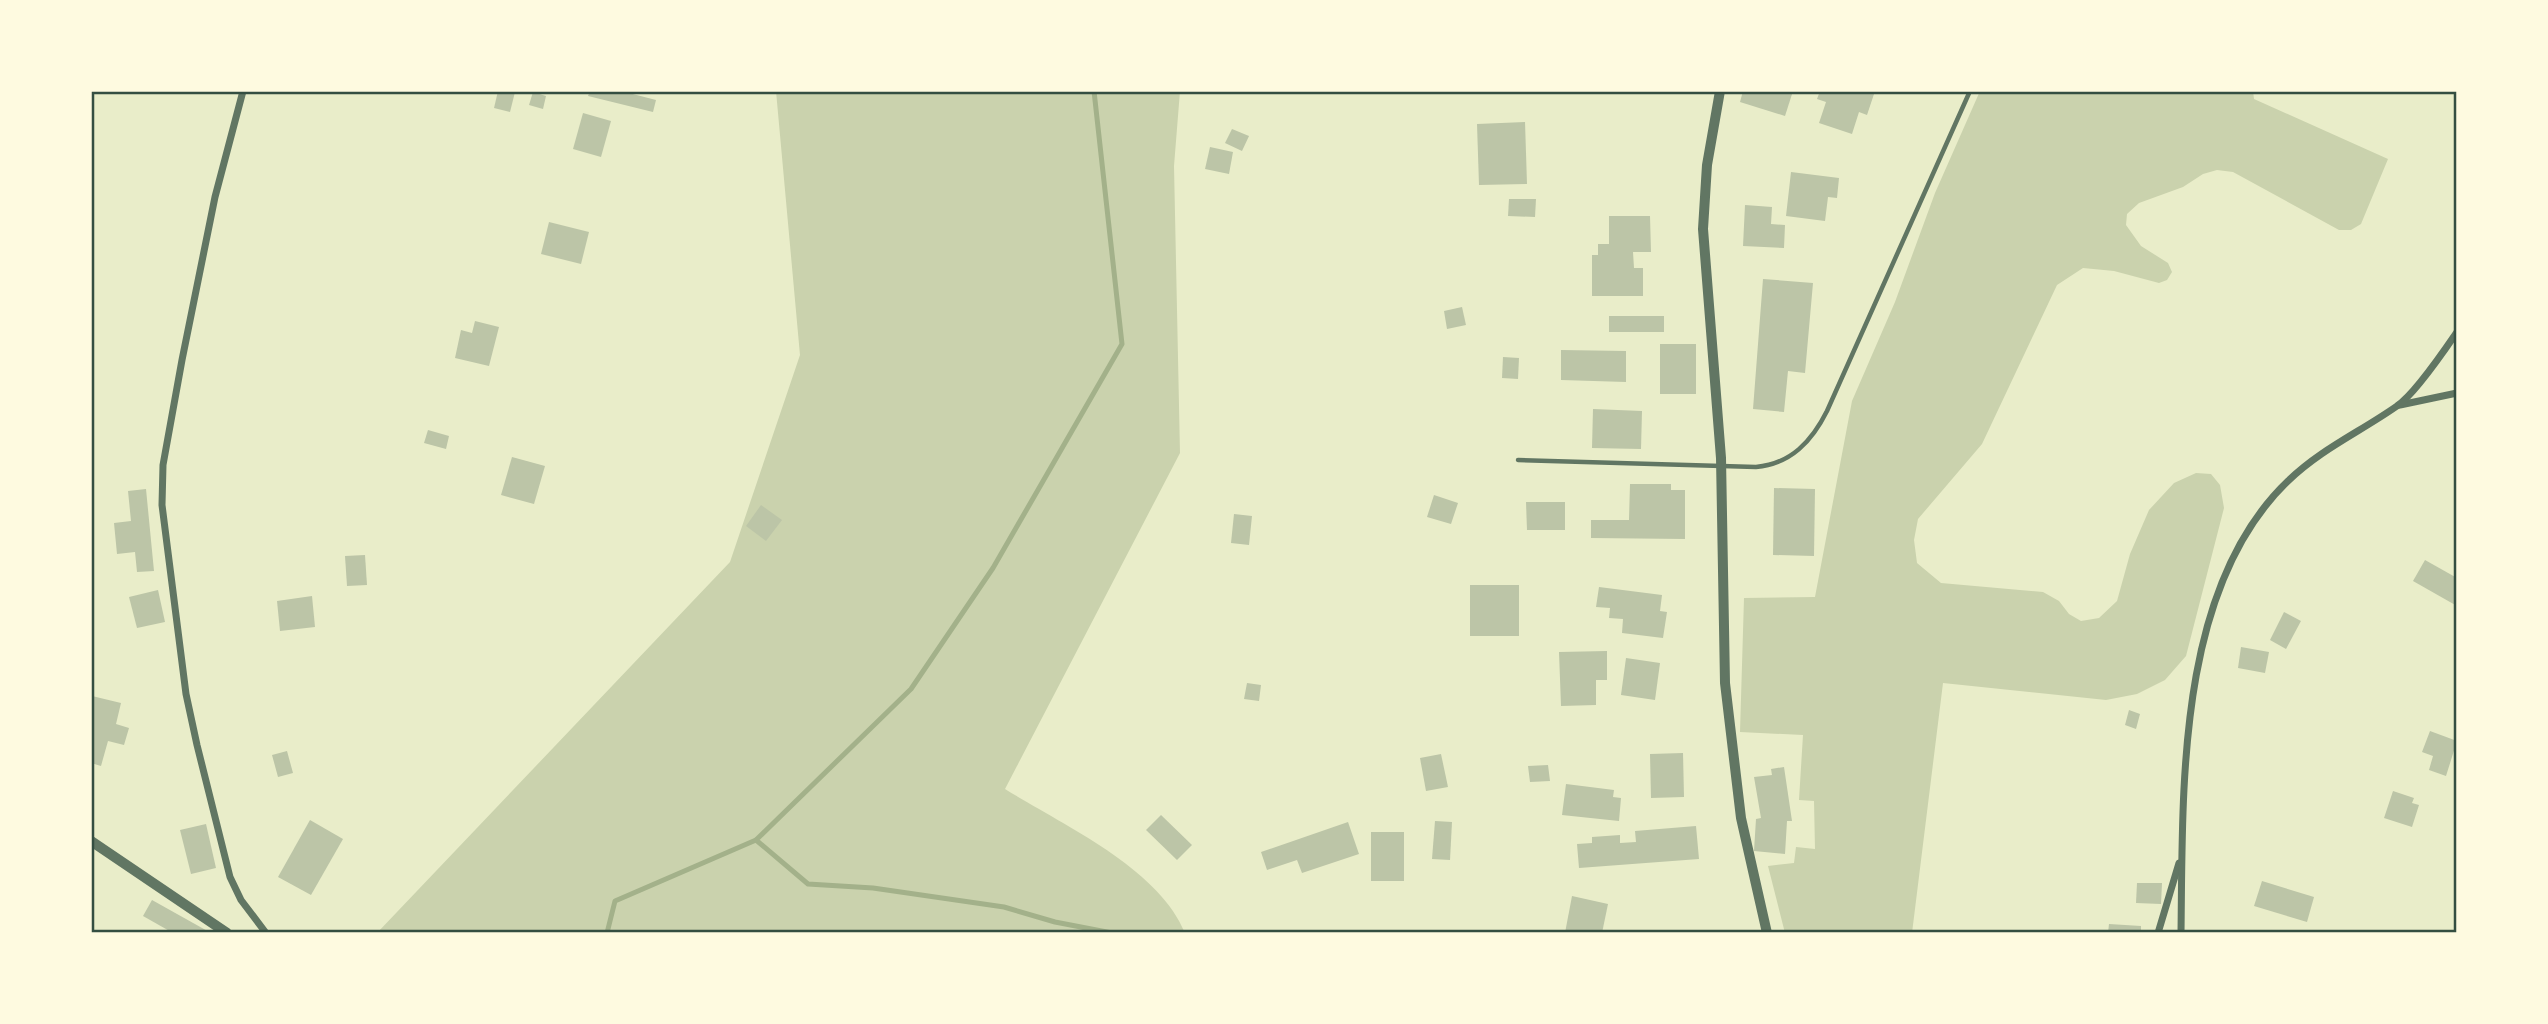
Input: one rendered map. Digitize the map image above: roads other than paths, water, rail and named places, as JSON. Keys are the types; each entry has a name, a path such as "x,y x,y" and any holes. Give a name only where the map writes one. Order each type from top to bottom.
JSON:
{"street":[{"path":"243,91 212,209 166,451 161,492 164,540 197,745 230,877 241,900 266,933"},
{"path":"1720,91 1707,164 1703,229 1721,466 1723,642 1729,729 1742,829 1767,933"},
{"path":"2399,405 2457,332"},
{"path":"2181,933 2182,853 2196,675 2210,620 2238,544 2266,504 2299,471 2337,441 2399,405 2457,394"},
{"path":"91,841 227,933"},
{"path":"2158,933 2182,853"}],"lane":[{"path":"1518,460 1756,467 1777,463 1799,450 1817,430 1970,91"}],"waterway":[{"path":"1094,91 1122,344 993,568 911,689 756,840 808,884 873,888 1004,907 1055,922 1112,933"},
{"path":"607,933 615,901 756,840"}]}
